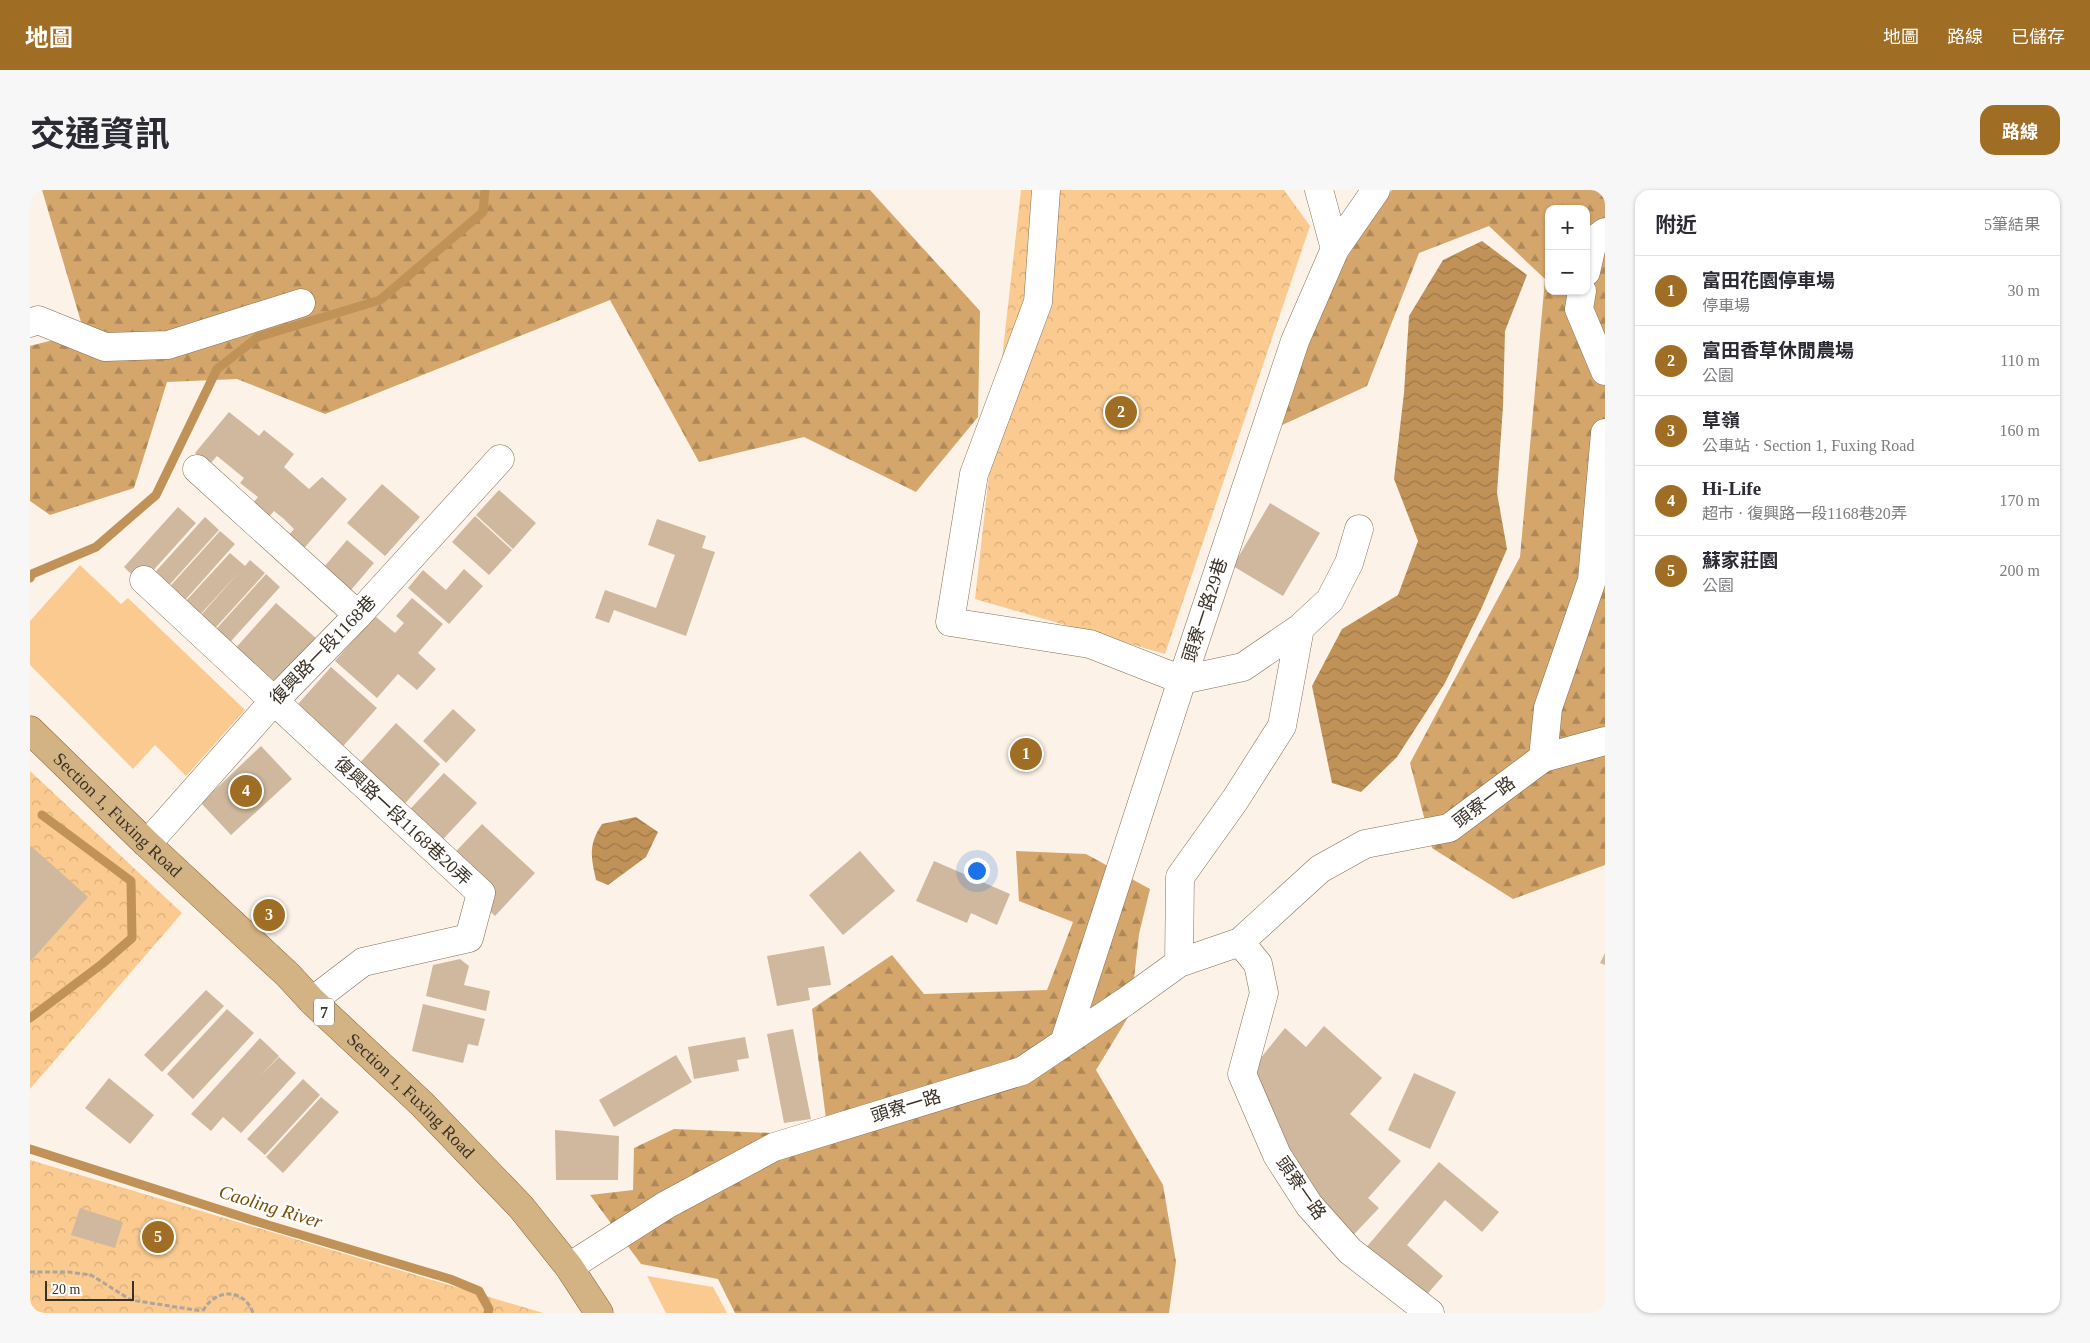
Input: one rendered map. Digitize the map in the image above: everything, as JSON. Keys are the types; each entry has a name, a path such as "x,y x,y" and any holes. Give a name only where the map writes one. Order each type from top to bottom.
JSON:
{"main road":[{"name":"Section 1, Fuxing Road","path":"30,730 147,844 288,975 312,1001 422,1104 521,1207 569,1267 599,1313"}],"street":[{"path":"1046,190 1038,302 974,474 950,622 1090,644 1182,680 1243,667 1300,628 1330,600 1349,563 1359,529"},
{"path":"1319,190 1335,249"},
{"name":"頭寮一路29巷","path":"1064,1043 1294,341 1335,249 1376,190"},
{"path":"1590,251 1592,241 1605,232"},
{"path":"1581,295 1579,309 1605,371"},
{"path":"30,323 38,320 105,347 168,345 301,303"},
{"path":"1543,758 1548,708 1592,580 1605,433"},
{"name":"復興路一段1168巷","path":"147,844 273,702 358,615 500,459"},
{"path":"197,469 358,615"},
{"path":"144,580 273,702"},
{"path":"1179,963 1180,877 1235,800 1282,726 1300,628"},
{"name":"復興路一段1168巷20弄","path":"273,702 481,893 469,938 363,962 312,1001"},
{"name":"頭寮一路","path":"569,1267 666,1205 774,1147 1022,1071 1179,963 1240,942 1320,869 1365,844 1449,828 1543,758 1605,741"},
{"name":"頭寮一路","path":"1240,942 1258,964 1264,993 1242,1074 1277,1155 1309,1205 1350,1251 1430,1313"}],"path":[{"path":"30,1272 68,1272 91,1275 131,1300 202,1312 206,1304 213,1297 231,1294 239,1296 246,1301 253,1313"}],"green space":[{"path":"42,190 870,190 980,311 978,417 916,492 804,437 699,462 610,300 325,414 237,379 167,382 134,488 50,515 30,501 30,346 84,332"},
{"path":"1021,190 1284,190 1310,226 1165,654 975,599"},
{"path":"1392,190 1605,190 1605,865 1513,899 1432,848 1410,763 1520,557 1545,279 1489,226 1419,253 1367,386 1280,426 1318,301"},
{"path":"80,565 121,604 128,598 245,710 186,776 155,745 133,769 30,665 30,621"},
{"path":"30,771 182,913 30,1089"},
{"path":"1016,851 1086,854 1150,889 1139,934 1130,1014 1096,1070 1163,1185 1176,1262 1169,1313 735,1313 718,1279 641,1264 590,1195 633,1190 634,1148 674,1129 772,1133 826,1119 812,1009 892,955 924,994 1047,990 1073,922 1019,901"},
{"path":"30,1160 543,1313 30,1313"},
{"path":"647,1276 713,1287 727,1313 666,1313"}],"water":[{"path":"1482,241 1527,275 1505,331 1503,406 1497,493 1507,549 1482,607 1445,683 1397,757 1361,792 1332,783 1312,686 1342,629 1398,595 1418,541 1394,479 1404,393 1409,316 1443,260"},
{"path":"636,817 658,832 646,857 608,885 596,880 592,851 594,838 602,824"}],"building":[{"path":"229,412 259,436 264,430 294,454 284,467 309,489 322,477 347,499 299,554 284,541 294,529 284,519 274,511 263,524 247,510 258,497 240,483 244,478 217,456 210,464 195,453"},
{"path":"382,484 420,517 385,556 347,523"},
{"path":"499,490 536,523 513,549 476,515"},
{"path":"1270,503 1320,533 1283,596 1233,566"},
{"path":"178,507 196,523 141,584 124,567"},
{"path":"475,516 512,550 489,575 452,542"},
{"path":"205,517 219,530 162,593 147,581"},
{"path":"657,519 706,536 702,548 715,552 686,636 614,610 609,623 595,618 605,590 656,608 675,555 648,545"},
{"path":"220,531 235,544 178,608 163,594"},
{"path":"347,540 374,563 351,590 324,567"},
{"path":"230,553 245,566 250,560 265,573 208,636 193,624 241,570 187,629 172,616"},
{"path":"464,569 483,586 449,624 408,588 423,570 446,590"},
{"path":"266,574 280,587 223,650 209,637"},
{"path":"412,598 443,624 418,653 436,669 417,690 398,674 377,698 335,661 375,616 395,633 404,623 396,616"},
{"path":"276,603 317,639 265,698 224,661"},
{"path":"331,667 377,708 329,762 283,721"},
{"path":"453,709 476,730 446,763 423,741"},
{"path":"396,723 440,764 393,817 348,776"},
{"path":"261,746 292,779 231,835 201,803"},
{"path":"444,773 477,803 431,852 399,821"},
{"path":"482,824 535,873 495,916 442,866"},
{"path":"30,847 88,897 30,962"},
{"path":"860,851 895,891 843,935 809,895"},
{"path":"934,861 1010,894 997,925 971,913 967,923 916,901"},
{"path":"824,946 831,985 808,988 810,1000 777,1006 767,956"},
{"path":"1605,953 1605,965 1600,963"},
{"path":"460,959 469,966 464,985 490,991 486,1011 426,996 433,965"},
{"path":"206,990 224,1006 162,1072 144,1055"},
{"path":"423,1004 485,1019 478,1046 468,1044 463,1063 412,1051"},
{"path":"227,1009 254,1033 193,1099 167,1074"},
{"path":"1324,1026 1382,1078 1350,1114 1401,1161 1368,1198 1379,1208 1341,1248 1235,1090 1285,1028 1306,1047"},
{"path":"793,1029 811,1119 784,1123 767,1034"},
{"path":"745,1037 749,1058 737,1060 739,1071 694,1079 688,1047"},
{"path":"260,1038 279,1056 261,1075 279,1057 296,1073 241,1133 223,1117 211,1131 191,1114"},
{"path":"676,1055 692,1082 614,1127 599,1100"},
{"path":"1414,1073 1456,1092 1430,1149 1388,1130"},
{"path":"109,1078 154,1115 130,1144 85,1108"},
{"path":"303,1079 320,1095 265,1155 247,1139"},
{"path":"321,1097 339,1112 283,1173 266,1157"},
{"path":"555,1130 619,1136 618,1180 556,1180"},
{"path":"1439,1162 1499,1212 1482,1232 1445,1200 1407,1245 1443,1276 1416,1307 1358,1257"},
{"path":"80,1208 123,1222 115,1248 71,1235"}],"waterway":[{"path":"30,578 32,574 96,547 156,495 217,369 258,337 380,300 483,212 485,190"},
{"path":"30,1018 102,964 132,938 131,881 42,815"},
{"name":"Caoling River","path":"30,1149 268,1225 450,1279 479,1291 489,1309 488,1313"}],"place":[{"name":"富田香草休閒農場","path":"1121,412"},
{"name":"富田花園停車場","path":"1026,754"},
{"name":"Hi-Life","path":"246,791"},
{"name":"草嶺","path":"269,915"},
{"name":"蘇家莊園","path":"158,1237"}]}
